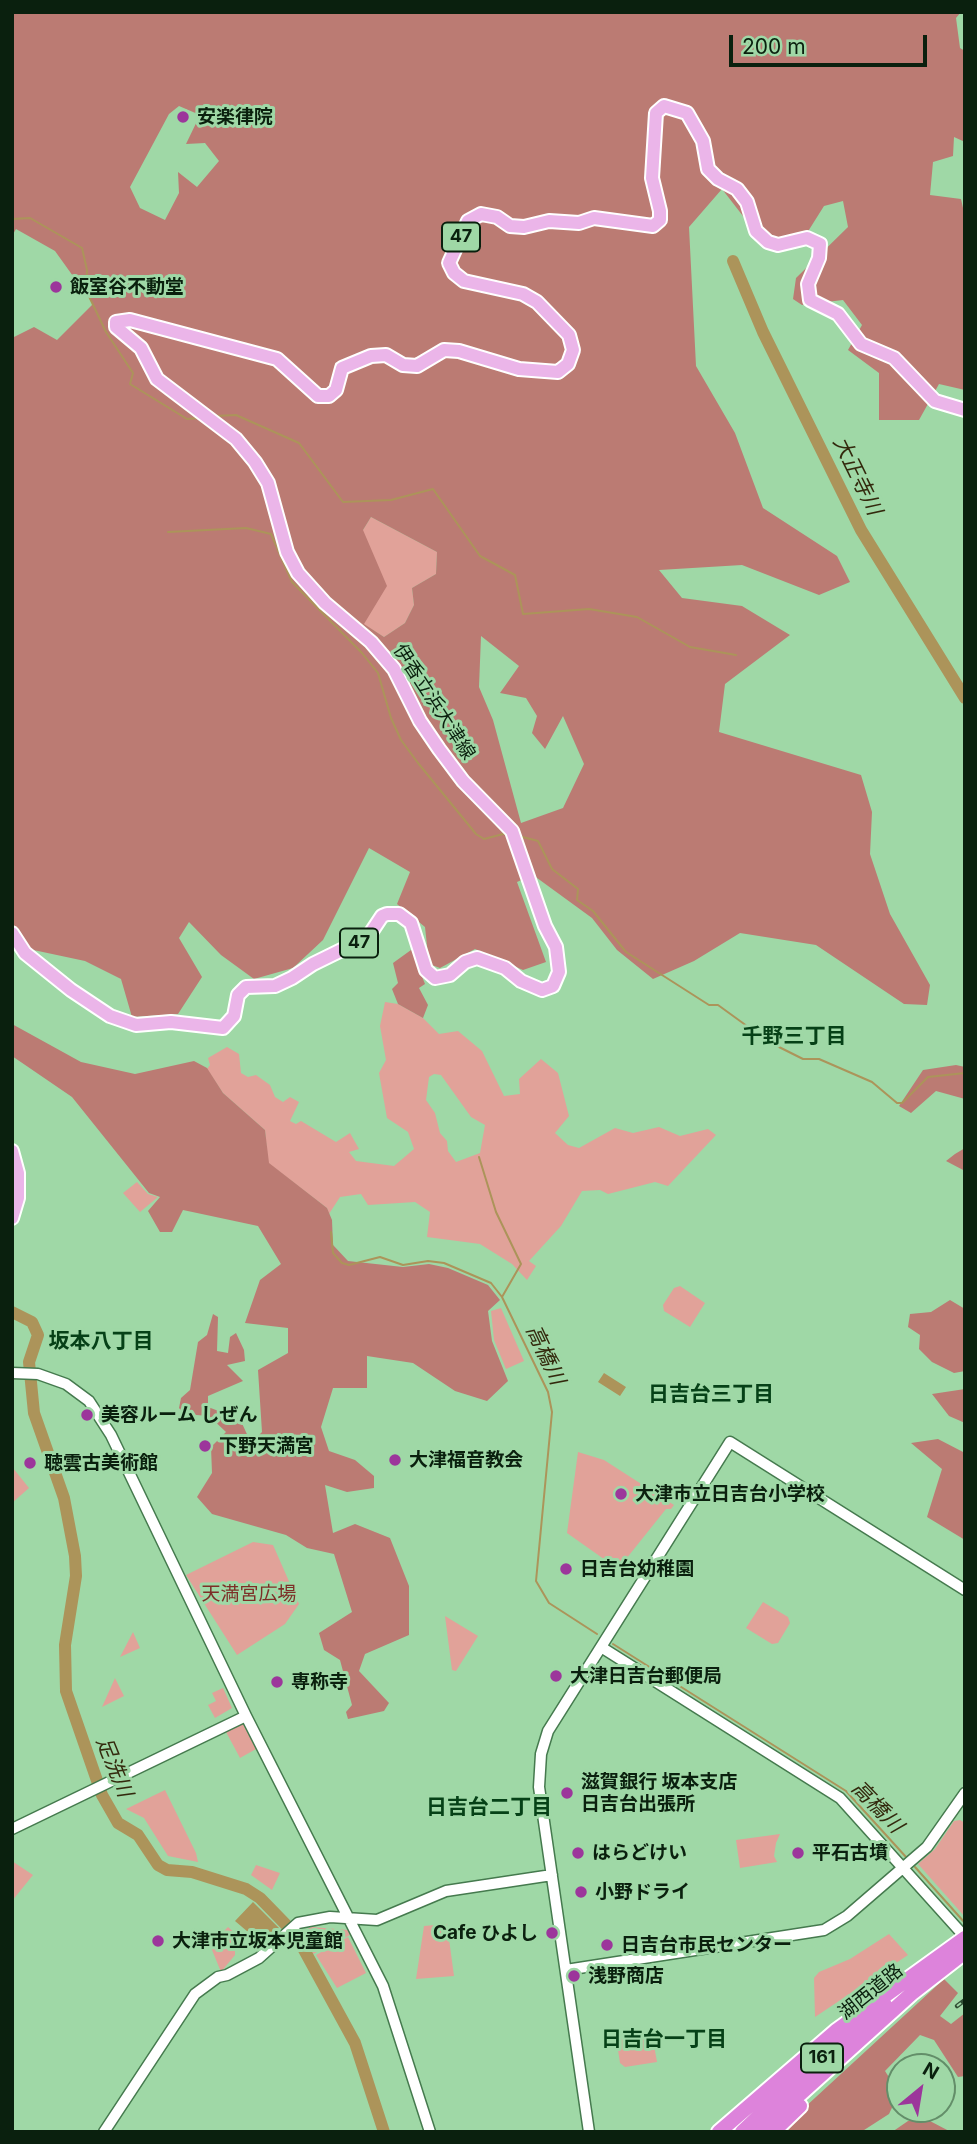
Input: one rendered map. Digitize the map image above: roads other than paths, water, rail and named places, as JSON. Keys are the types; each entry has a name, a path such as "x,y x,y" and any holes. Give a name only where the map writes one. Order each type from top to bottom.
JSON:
{"highway":[{"path":"773,2132 908,1991 965,1938"},
{"path":"719,2132 793,2066 965,1952"},
{"name":"湖西道路","path":"742,2132 810,2067 908,1991"},
{"name":"湖西道路","path":"758,2132 908,1991"}],"main road":[{"name":"伊香立浜大津線","path":"12,933 25,953 71,990 110,1016 136,1025 171,1022 223,1028 234,1016 238,995 246,987 275,986 292,978 313,964 368,937 382,916 393,913 411,923 430,976 441,978 450,975 465,962 477,958 505,968 535,988 548,989 559,972 558,958 514,835 463,781 439,749 420,721 394,668 371,642 325,603 298,573 288,552 268,483 236,439 157,379 141,348 116,327 116,322 130,320 277,359 318,396 329,396 336,390 342,368 371,356 386,355 403,365 417,366 444,350 459,351 519,369 558,372 568,365 573,350 569,335 537,302 523,294 464,281 454,273 449,263 468,221 481,214 497,217 510,226 549,221 579,223 594,218 653,226 660,220 652,178 656,113 664,106 687,113 703,141 708,169 718,179 737,189 747,202 756,231 768,242 778,245 807,237 820,244 819,258 808,284 810,300 838,314 861,344 894,358 935,401 965,410"},
{"path":"12,1151 18,1173 18,1198 12,1218"}],"street":[{"path":"12,1373 38,1374 53,1378 78,1391 100,1414 246,1716 352,1920 383,1986 430,2132"},
{"path":"589,2132 539,1787 541,1754 548,1731 730,1442 965,1590"},
{"path":"601,1647 840,1798 965,1938"},
{"path":"12,1829 246,1716"},
{"path":"566,1970 824,1930 847,1916 904,1868 940,1832 965,1793"},
{"path":"104,2132 194,1994 218,1976 228,1975 259,1958 291,1928 317,1917 383,1919 446,1891 552,1875"}],"waterway":[{"path":"12,219 30,218 82,248 87,270 86,290 106,332 133,373 130,384 187,419 199,418"},
{"name":"大正寺川","path":"733,261 763,332 861,530 965,698"},
{"path":"215,416 236,415 299,443 343,502 391,500 433,489 480,556 515,575 523,614 589,609 637,617 690,647 736,655"},
{"path":"168,532 246,528 271,534 292,582 362,653 378,673 391,718 401,740 418,763 476,834 484,839 507,833"},
{"path":"519,836 538,841 552,869 578,889 577,900 593,911 626,952 709,1005 718,1005 769,1042 803,1059 819,1059 872,1082 897,1103 902,1103 928,1077 965,1073"},
{"name":"高橋川","path":"479,1157 496,1212 521,1264 502,1297 548,1392 552,1412 536,1581 549,1603 597,1634"},
{"path":"331,1232 333,1253 342,1263 349,1265 380,1257 403,1265 428,1261 444,1263 491,1283 502,1297"},
{"name":"足洗川","path":"12,1312 32,1322 38,1335 29,1362 34,1413 64,1498 75,1556 76,1576 65,1645 66,1691 102,1795 118,1823 138,1835 158,1865 167,1870 192,1872 246,1889 260,1898 296,1935 355,2043 384,2132"},
{"name":"高橋川","path":"613,1644 846,1791 906,1857"},
{"name":"高橋川","path":"915,1867 965,1923"}],"railway":[{"path":"957,2006 965,2000"}],"place":[{"name":"安楽律院","path":"183,117"},
{"name":"飯室谷不動堂","path":"56,287"},
{"name":"美容ルーム しぜん","path":"87,1415"},
{"name":"下野天満宮","path":"205,1446"},
{"name":"大津福音教会","path":"395,1460"},
{"name":"聴雲古美術館","path":"30,1463"},
{"name":"大津市立日吉台小学校","path":"621,1494"},
{"name":"日吉台幼稚園","path":"566,1569"},
{"name":"大津日吉台郵便局","path":"556,1676"},
{"name":"専称寺","path":"277,1682"},
{"name":"滋賀銀行 坂本支店 日吉台出張所","path":"567,1793"},
{"name":"はらどけい","path":"578,1853"},
{"name":"平石古墳","path":"798,1853"},
{"name":"小野ドライ","path":"581,1892"},
{"name":"Cafe ひよし","path":"552,1933"},
{"name":"大津市立坂本児童館","path":"158,1941"},
{"name":"日吉台市民センター","path":"607,1945"},
{"name":"浅野商店","path":"574,1976"}],"district":[{"name":"千野三丁目","path":"794,1037"},
{"name":"坂本八丁目","path":"101,1342"},
{"name":"日吉台三丁目","path":"711,1395"},
{"name":"日吉台二丁目","path":"489,1808"},
{"name":"日吉台一丁目","path":"664,2040"}],"park label":[{"name":"天満宮広場","path":"249,1594"}]}
